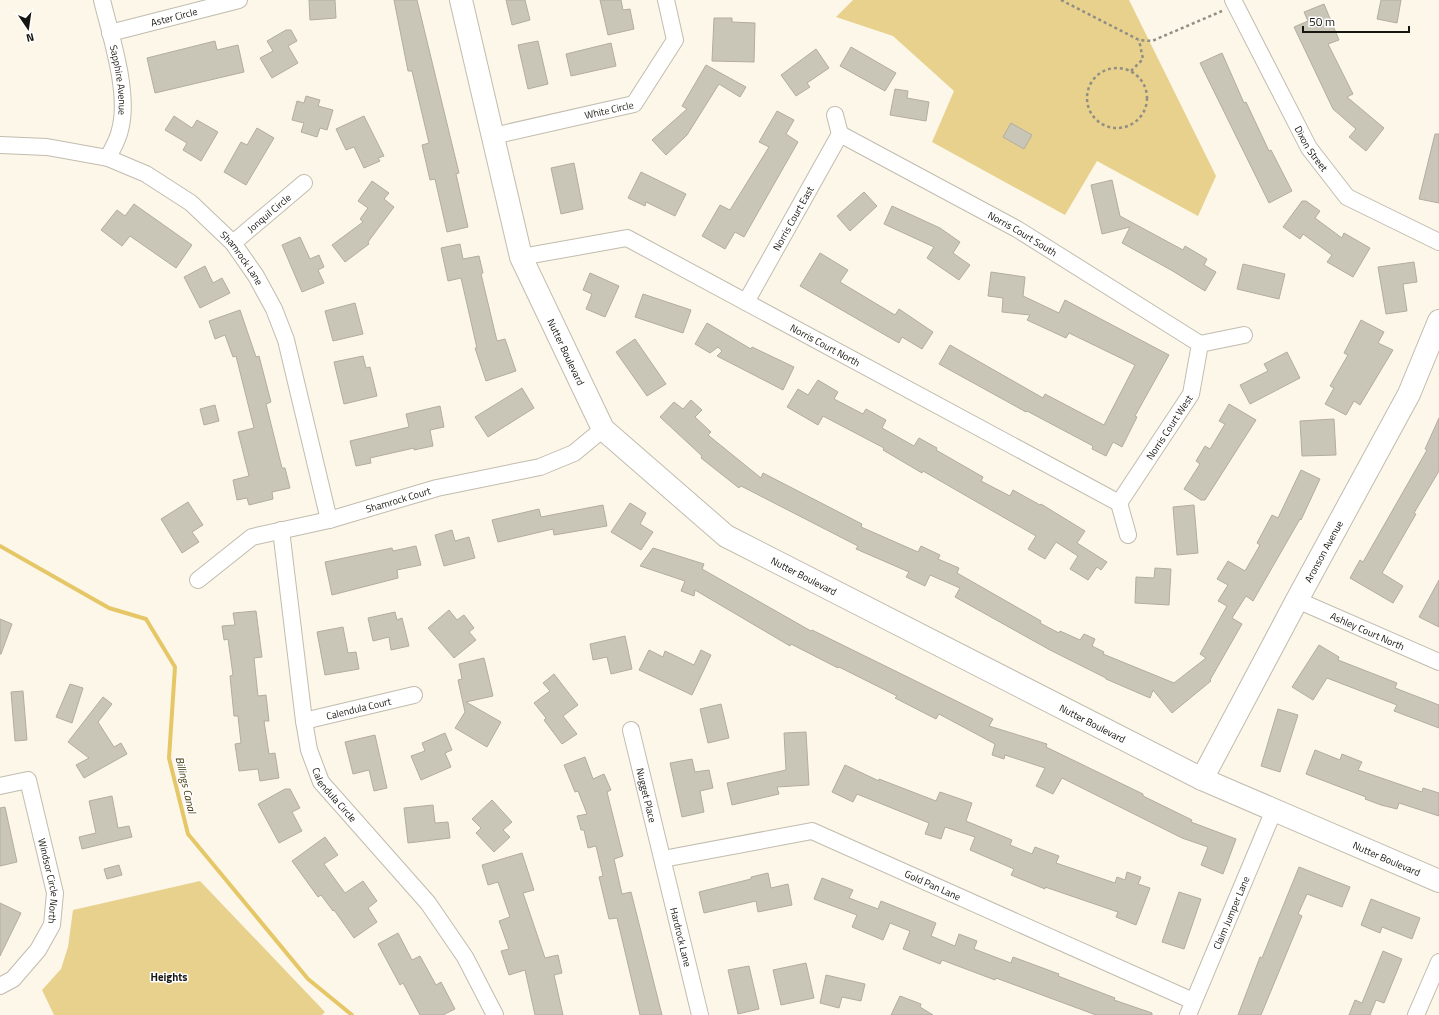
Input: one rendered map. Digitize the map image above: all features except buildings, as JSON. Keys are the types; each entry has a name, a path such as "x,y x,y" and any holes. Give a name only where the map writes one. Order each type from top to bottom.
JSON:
{"street":[{"name":"Sapphire Avenue","path":"102,0 122,88 123,108 120,130 108,158"},
{"name":"Aster Circle","path":"110,33 239,0"},
{"name":"Nutter Boulevard","path":"461,0 522,257 603,429 726,536 1202,779 1439,881"},
{"name":"White Circle","path":"493,136 634,104 675,40 666,0"},
{"name":"Dixon Street","path":"1238,2 1309,148 1347,197 1439,242"},
{"path":"835,115 840,134"},
{"name":"Norris Court East","path":"746,302 840,134"},
{"name":"Norris Court South","path":"840,134 1018,229 1200,344"},
{"name":"Shamrock Lane","path":"0,145 47,147 108,158 146,174 191,203 233,243 256,276 274,309 286,340 329,520"},
{"name":"Jonquil Circle","path":"233,243 304,183"},
{"name":"Norris Court North","path":"522,257 627,238 1119,503"},
{"name":"Aronson Avenue","path":"1202,779 1297,600 1410,394 1439,321"},
{"path":"1200,344 1244,335"},
{"name":"Norris Court West","path":"1119,503 1191,394 1200,344"},
{"name":"Shamrock Court","path":"198,580 252,537 329,520 437,488 540,467 574,453 603,429"},
{"path":"1119,503 1128,535"},
{"name":"Calendula Circle","path":"281,530 304,721 309,750 321,782 428,903 465,957 495,1015"},
{"name":"Ashley Court North","path":"1297,600 1439,662"},
{"name":"Calendula Court","path":"304,721 414,695"},
{"name":"Nugget Place","path":"631,730 663,859"},
{"name":"Windsor Circle North","path":"0,786 28,780 55,893 52,925 38,950 13,979 0,986"},
{"name":"Claim Jumper Lane","path":"1191,1008 1274,810"},
{"name":"Gold Pan Lane","path":"663,859 812,831 1191,1008"},
{"name":"Hardrock Lane","path":"663,859 700,1015"},
{"path":"1416,1015 1439,962"}],"path":[{"path":"1061,0 1139,40 1152,41 1238,2"},
{"path":"1131,71 1142,59 1139,40"},
{"path":"1117,68 1131,71 1144,85 1147,94 1146,109 1140,119 1132,126 1117,129 1103,126 1093,119 1086,105 1086,91 1092,80 1105,70 1117,68"}],"shaded area":[{"path":"853,0 1129,0 1216,176 1198,216 1097,161 1065,215 932,142 954,91 893,36 836,17"},
{"path":"200,881 325,1012 322,1015 54,1015 42,990 61,969 68,947 73,910"}],"waterway":[{"name":"Billings Canal","path":"0,546 109,608 146,619 175,667 169,758 188,834 308,979 352,1015"}],"district":[{"name":"Heights","path":"169,977"}]}
